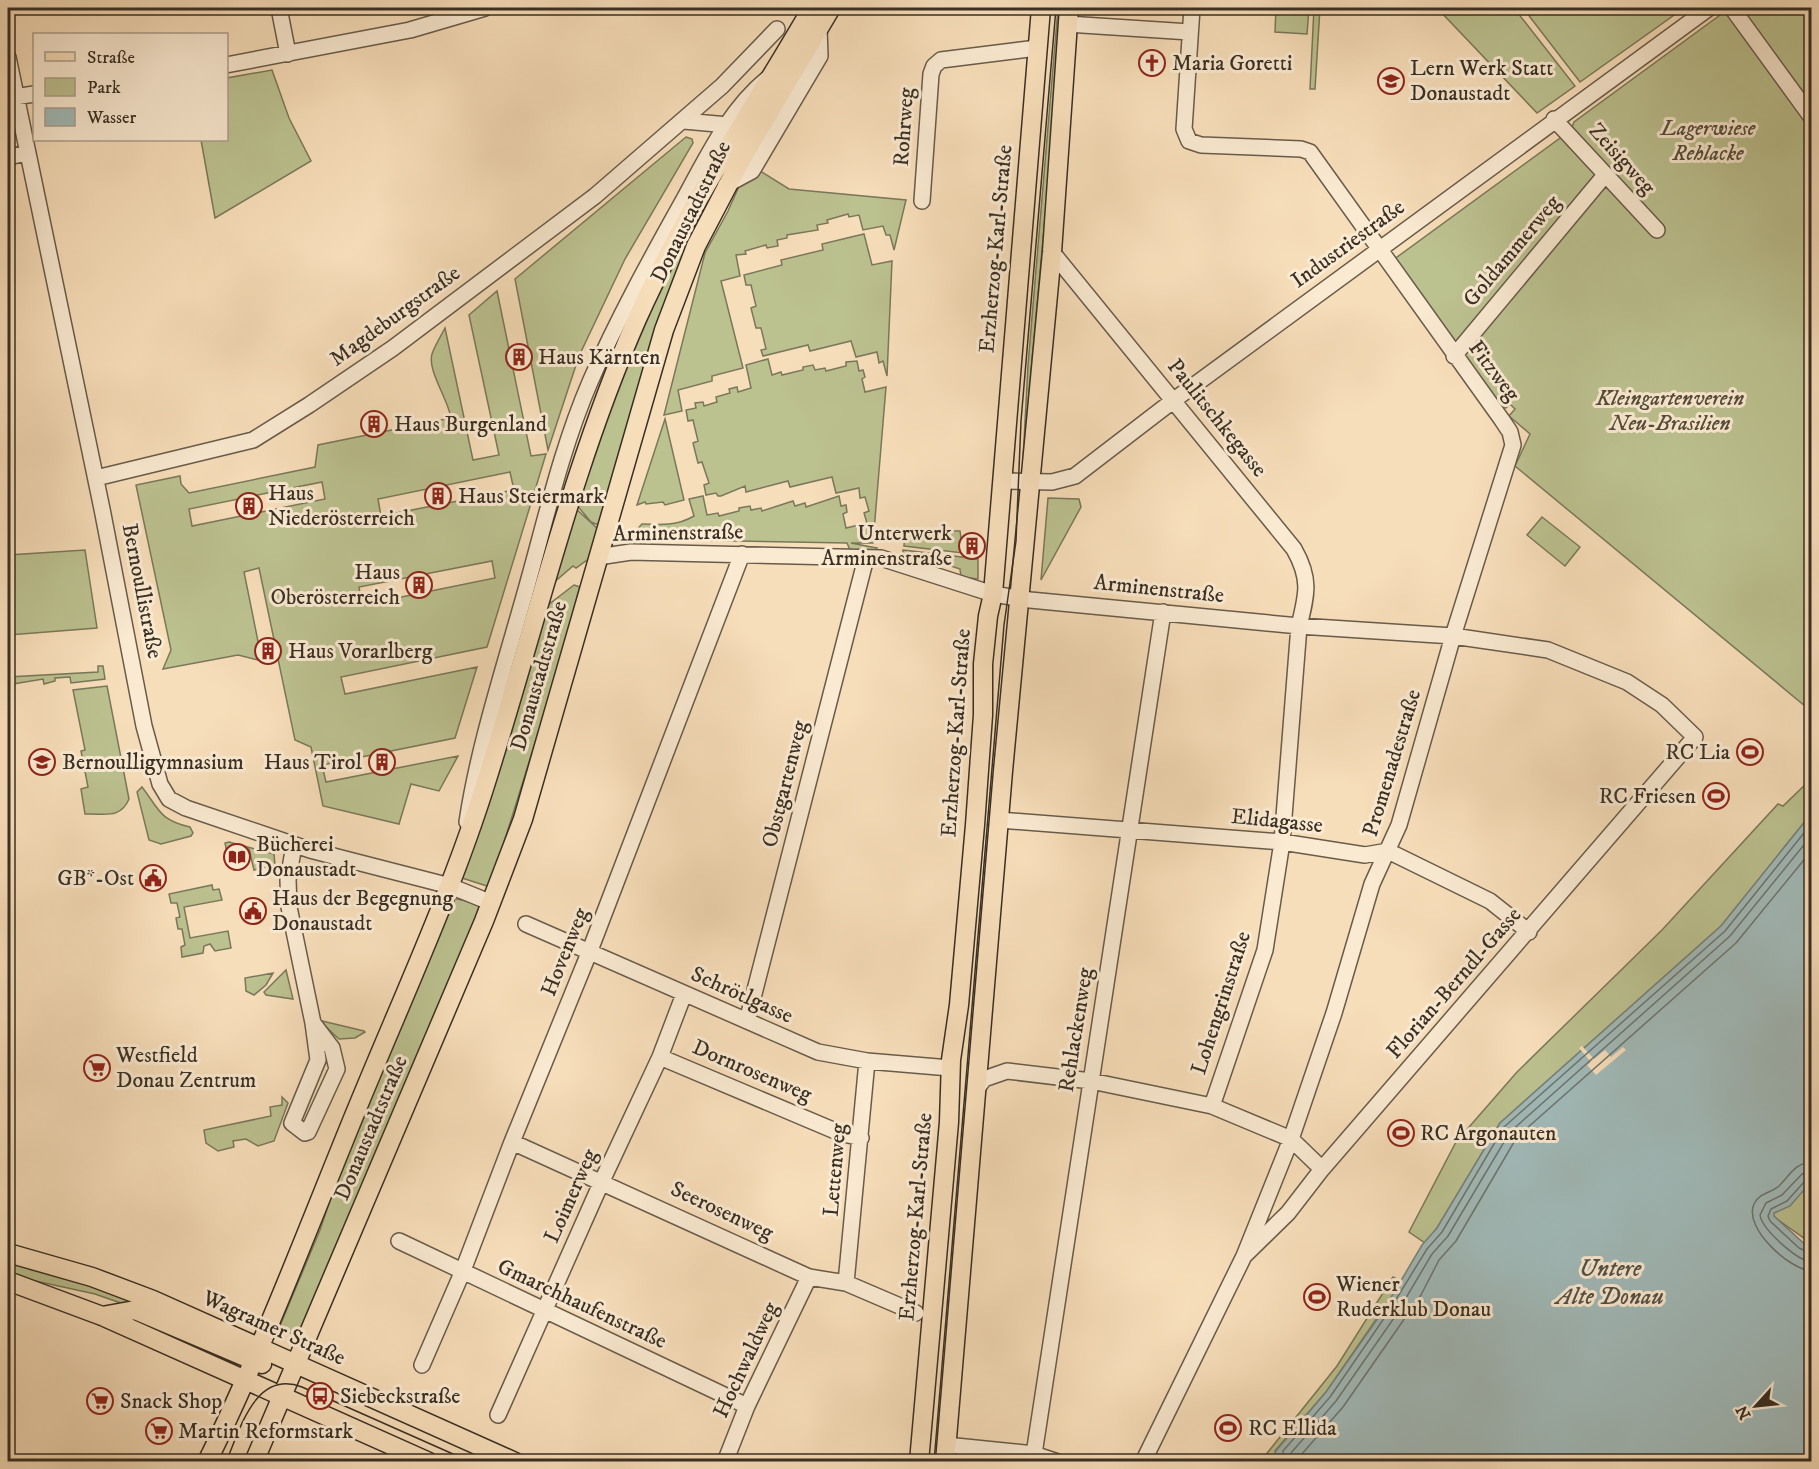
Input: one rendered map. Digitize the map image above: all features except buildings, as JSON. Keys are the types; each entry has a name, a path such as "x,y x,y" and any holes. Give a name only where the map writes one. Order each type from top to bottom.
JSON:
{"main road":[{"name":"Donaustadtstraße","path":"244,1380 450,886 487,780 568,502 599,410 638,317 674,244 769,77 812,8"},
{"name":"Donaustadtstraße","path":"282,1398 492,903 523,819 664,330 696,246 726,185 831,8"},
{"name":"Erzherzog-Karl-Straße","path":"919,1461 949,1122 950,1068 959,1005 975,825 988,616 993,594 1041,8"},
{"path":"946,1453 979,1046 1052,252 1068,16"},
{"name":"Wagramer Straße","path":"8,1253 64,1268 120,1287 255,1354 297,1364 515,1461"},
{"path":"8,1281 102,1316 282,1398 429,1461"},
{"path":"102,1316 135,1310 255,1354"},
{"path":"207,1461 244,1380"},
{"path":"254,1461 282,1398"}],"street":[{"path":"279,8 288,54"},
{"path":"228,65 410,30 485,8"},
{"path":"1068,16 1190,32 1192,8"},
{"name":"Industriestraße","path":"1002,481 1062,482 1075,476 1554,119 1709,8"},
{"path":"1732,8 1812,118"},
{"name":"Magdeburgstraße","path":"96,478 254,440 393,348 595,196 722,86 777,28"},
{"name":"Fitzweg","path":"1190,32 1184,129 1189,141 1201,145 1310,152 1510,432"},
{"name":"Rohrweg","path":"922,201 931,74 934,66 941,60 1037,48"},
{"name":"Bernoullistraße","path":"8,57 96,478 144,726 160,784 169,799 186,808 294,845 450,886 492,903"},
{"name":"Donaustadtstraße","path":"463,850 473,780 552,494 589,384 634,289 716,144 746,96 769,77"},
{"path":"15,97 33,94"},
{"name":"Zeisigweg","path":"1554,119 1657,230"},
{"path":"684,121 728,125"},
{"path":"703,124 716,144"},
{"path":"8,157 27,153"},
{"name":"Goldammerweg","path":"1454,356 1605,175"},
{"name":"Paulitschkegasse","path":"1052,252 1294,549 1304,566 1308,593 1299,626"},
{"name":"Promenadestraße","path":"1291,1139 1334,1013 1372,884 1399,825 1453,636 1513,445 1510,432"},
{"name":"Arminenstraße","path":"598,557 631,552 881,558 993,594 1020,598 1299,626 1453,636 1548,650 1627,682 1662,705 1695,737"},
{"name":"Hovenweg","path":"422,1365 462,1273 512,1142 589,953 742,554"},
{"name":"Obstgartenweg","path":"747,1021 866,558"},
{"name":"Rehlackenweg","path":"1034,1454 1163,612"},
{"name":"Lohengrinstraße","path":"1212,1106 1265,950 1282,842 1299,626"},
{"name":"Florian-Berndl-Gasse","path":"1244,1256 1288,1214 1322,1168 1695,737"},
{"name":"Elidagasse","path":"999,820 1282,842 1365,855 1388,851"},
{"path":"294,845 288,880 289,907 313,1023 318,1060 292,1123 305,1133 308,1132 337,1069 332,1048 313,1023"},
{"path":"1388,851 1490,901 1528,932"},
{"name":"Schrötlgasse","path":"526,924 818,1052 867,1061 950,1068"},
{"name":"Loimerweg","path":"498,1415 660,1057 684,994"},
{"path":"979,1046 989,1060 1007,1071"},
{"name":"Dornrosenweg","path":"660,1057 840,1133 861,1138"},
{"name":"Lettenweg","path":"846,1283 867,1061"},
{"path":"976,1090 979,1082 989,1075 1007,1071 1091,1081 1212,1106 1291,1139 1322,1168"},
{"name":"Florian-Berndl-Gasse","path":"1143,1461 1244,1256 1291,1139"},
{"name":"Seerosenweg","path":"512,1142 809,1277 846,1283 916,1313"},
{"name":"Gmarchhaufenstraße","path":"399,1241 462,1273 747,1406"},
{"name":"Hochwaldweg","path":"725,1461 747,1406 809,1277"},
{"path":"946,1453 1034,1454 1058,1461"}],"green space":[{"path":"819,8 730,169 601,526 591,522 575,503 647,314 682,241"},
{"path":"1058,8 1064,8 1023,460 1028,365"},
{"path":"1276,8 1309,8 1307,34 1275,32"},
{"path":"1314,8 1320,8 1315,89 1310,89"},
{"path":"1437,8 1514,8 1575,86 1537,113"},
{"path":"1523,8 1684,8 1580,82"},
{"path":"1740,8 1811,8 1811,106"},
{"name":"Kleingartenverein Neu-Brasilien","path":"1727,10 1811,126 1811,711 1515,466 1530,434 1509,416 1515,409 1510,404 1506,408 1499,407 1393,260 1571,130 1574,122"},
{"path":"272,70 289,118 311,161 215,218 201,141 228,141 228,78"},
{"path":"686,137 692,139 693,143 625,259 579,356 548,450 515,279"},
{"path":"749,164 789,189 906,200 894,250 890,235 886,235 883,226 863,230 859,215 849,217 848,214 817,225 818,230 787,235 787,238 777,240 778,246 767,248 766,245 745,251 746,254 736,255 740,276 721,281 743,368 712,376 712,381 678,390 682,411 664,415 705,253 728,211"},
{"path":"864,234 872,265 892,261 887,376 883,361 879,363 877,352 856,357 851,341 810,351 808,345 763,356 761,350 766,349 761,328 756,328 751,308 756,306 751,285 746,285 744,275 782,265 781,260 823,250 822,244"},
{"path":"497,291 531,456 546,454 487,647 341,677 345,694 477,667 455,738 322,765 326,782 458,756 439,791 411,784 399,824 323,806 311,747 295,740 259,568 244,572 262,661 238,655 163,669 171,650 136,485 180,476 181,484 189,493 315,467 318,445 451,418 431,361 433,351 445,328 473,460 499,455 469,315","holes":["510,472 514,490 381,516 378,499","322,482 325,499 192,526 189,509","492,561 495,578 362,605 359,587"]},
{"path":"768,359 772,375 803,370 803,367 813,365 815,370 825,368 826,371 846,366 846,362 857,361 859,371 863,370 865,377 862,379 865,392 886,387 873,543 851,543 877,548 874,552 850,550 847,543 628,539 642,524 675,523 694,516 689,499 703,496 707,515 718,513 719,516 739,511 739,508 750,506 751,510 761,508 762,511 793,501 795,506 805,503 806,507 839,496 841,506 846,505 847,512 843,514 846,528 867,523 864,513 869,511 865,497 860,498 859,488 836,493 832,477 790,487 788,481 746,492 745,486 721,496 716,493 706,495 704,485 709,483 702,462 698,463 693,443 698,441 693,420 688,421 686,410 696,408 695,403 703,402 704,406 717,402 716,397 730,393 729,389 737,387 738,392 751,388 746,365"},
{"path":"665,419 684,500 665,505 663,502 646,504 645,502 637,505"},
{"path":"1048,498 1079,499 1081,507 1041,580"},
{"path":"574,507 599,530 594,555 576,568 573,566 552,584"},
{"path":"1542,517 1580,547 1565,566 1527,535"},
{"path":"905,531 960,531 963,553 904,546"},
{"path":"85,550 97,628 9,635 8,555"},
{"path":"903,550 978,559 978,579 961,577 960,569 915,554 916,561 903,555"},
{"path":"574,585 580,587 577,597 580,599 490,887 462,878 494,784 548,605"},
{"path":"98,666 103,666 105,679 71,683 70,677 55,678 55,681 44,684 43,679 13,684 12,687 8,687 8,677 98,672"},
{"path":"107,686 129,799 125,806 116,813 85,814 81,789 88,787 81,751 85,750 73,690"},
{"path":"1811,779 1811,814 1721,926 1500,1123 1437,1228 1425,1243 1409,1232 1456,1142 1517,1072 1662,930 1778,804 1783,806"},
{"path":"142,787 161,813 172,821 190,827 193,833 191,836 161,844 149,840 137,792"},
{"path":"229,842 274,854 275,865 254,870 249,849 227,853 225,843"},
{"path":"212,885 213,890 219,889 222,900 184,907 190,938 228,931 231,948 215,951 210,944 204,946 203,953 182,957 181,947 185,945 182,929 178,929 176,918 180,917 177,903 171,903 169,894"},
{"path":"452,898 481,904 300,1337 279,1328 320,1230 353,1132"},
{"path":"286,970 293,999 266,995 264,992"},
{"path":"273,973 266,985 254,995 246,991 245,978"},
{"path":"318,1020 365,1032 355,1038 339,1039 327,1028 323,1030"},
{"path":"282,1097 288,1103 274,1141 258,1146 246,1139 233,1141 234,1147 218,1151 206,1143 204,1130 271,1116 270,1107 282,1105"},
{"path":"1811,1181 1811,1243 1774,1217 1768,1196"},
{"path":"8,1261 66,1276 157,1310 155,1315 95,1294 8,1275"},
{"path":"1393,1277 1402,1282 1326,1392 1275,1451 1278,1458 1275,1461 1260,1462 1337,1366"}],"water":[{"name":"Untere Alte Donau","path":"1811,814 1811,1182 1790,1206 1774,1213 1774,1216 1811,1250 1811,1461 1275,1462 1278,1458 1275,1452 1326,1392 1383,1311 1422,1245 1437,1228 1500,1123 1721,926"}],"pier":[{"path":"1582,1046 1594,1059 1605,1050 1611,1057 1623,1047 1626,1050 1596,1075 1587,1065 1591,1062 1579,1048"}],"tram line":[{"path":"934,1462 1004,625 1016,541 1021,421 1056,8"},
{"path":"226,1462 244,1419 261,1394 272,1387 286,1384 302,1387 471,1462"}],"place":[{"name":"Maria Goretti","path":"1152,63"},
{"name":"Lern Werk Statt Donaustadt","path":"1391,81"},
{"name":"Haus Kärnten","path":"519,357"},
{"name":"Haus Burgenland","path":"374,424"},
{"name":"Haus Steiermark","path":"438,496"},
{"name":"Haus Niederösterreich","path":"249,506"},
{"name":"Unterwerk Arminenstraße","path":"972,546"},
{"name":"Haus Oberösterreich","path":"419,585"},
{"name":"Haus Vorarlberg","path":"268,651"},
{"name":"RC Lia","path":"1750,752"},
{"name":"Bernoulligymnasium","path":"42,762"},
{"name":"Haus Tirol","path":"382,762"},
{"name":"RC Friesen","path":"1716,796"},
{"name":"Bücherei Donaustadt","path":"237,857"},
{"name":"GB*-Ost","path":"153,878"},
{"name":"Haus der Begegnung Donaustadt","path":"253,911"},
{"name":"Westfield Donau Zentrum","path":"97,1068"},
{"name":"RC Argonauten","path":"1401,1133"},
{"name":"Wiener Ruderklub Donau","path":"1317,1297"},
{"name":"Siebeckstraße","path":"320,1396"},
{"name":"Snack Shop","path":"100,1401"},
{"name":"RC Ellida","path":"1228,1428"},
{"name":"Martin Reformstark","path":"159,1431"}],"park label":[{"name":"Lagerwiese Rehlacke","path":"1708,140"}]}
